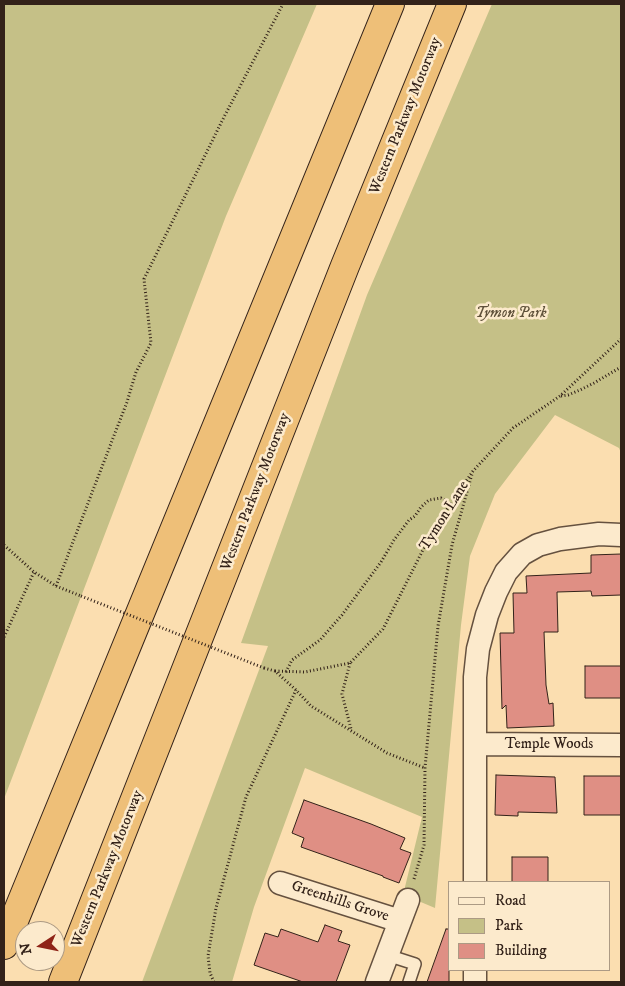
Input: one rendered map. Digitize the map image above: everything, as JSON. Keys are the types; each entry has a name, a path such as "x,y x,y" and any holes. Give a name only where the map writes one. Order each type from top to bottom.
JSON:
{"highway":[{"path":"4,945 390,4"},
{"name":"Western Parkway Motorway","path":"63,982 345,266 452,4"}],"street":[{"path":"475,881 475,677 478,649 487,615 506,572 522,554 538,545 560,539 598,534 621,535"},
{"name":"Temple Woods","path":"476,744 621,745"},
{"name":"Greenhills Grove","path":"280,883 400,922"},
{"path":"377,982 408,900"}],"lane":[{"path":"387,955 415,964 409,982"}],"path":[{"path":"56,586 136,372 151,343 144,279 282,4"},
{"name":"Tymon Lane","path":"350,663 383,629 433,530 473,471 513,428 560,396 621,339"},
{"path":"560,396 568,395 594,383 621,366"},
{"path":"408,900 424,845 426,768 438,626 452,546 473,471"},
{"path":"286,672 292,660 320,640 342,615 381,562 394,540 409,520 415,516 420,507 429,500 441,498 451,504"},
{"path":"4,545 34,572 56,586 264,668 275,671 305,672 350,663 342,694 352,730"},
{"path":"4,637 34,572"},
{"path":"275,671 310,706 387,753 426,768"},
{"path":"214,982 210,973 208,956 216,908 246,798 296,690"}],"green space":[{"path":"4,4 317,4 226,216 4,799"},
{"name":"Tymon Park","path":"492,4 621,4 621,453 619,448 555,415 495,494 470,556 461,625 435,908 416,900 404,891 422,817 305,768 254,907 232,982 142,982 268,646 241,643 367,295"}],"building":[{"path":"621,554 621,595 592,596 591,591 557,592 558,632 544,632 546,685 549,704 553,703 554,726 507,728 506,705 502,709 500,633 514,633 513,593 527,593 526,576 591,573 591,555"},
{"path":"585,666 621,666 621,698 585,698"},
{"path":"496,775 555,777 557,813 518,812 518,816 495,815"},
{"path":"584,776 621,776 621,815 584,815"},
{"path":"304,800 405,838 400,849 411,853 399,883 301,847 304,838 292,833"},
{"path":"512,857 548,857 548,881 512,881"},
{"path":"325,925 342,931 338,941 350,945 336,982 303,982 254,965 265,933 278,937 281,929 318,942"},
{"path":"446,929 448,929 449,982 427,982"}]}
